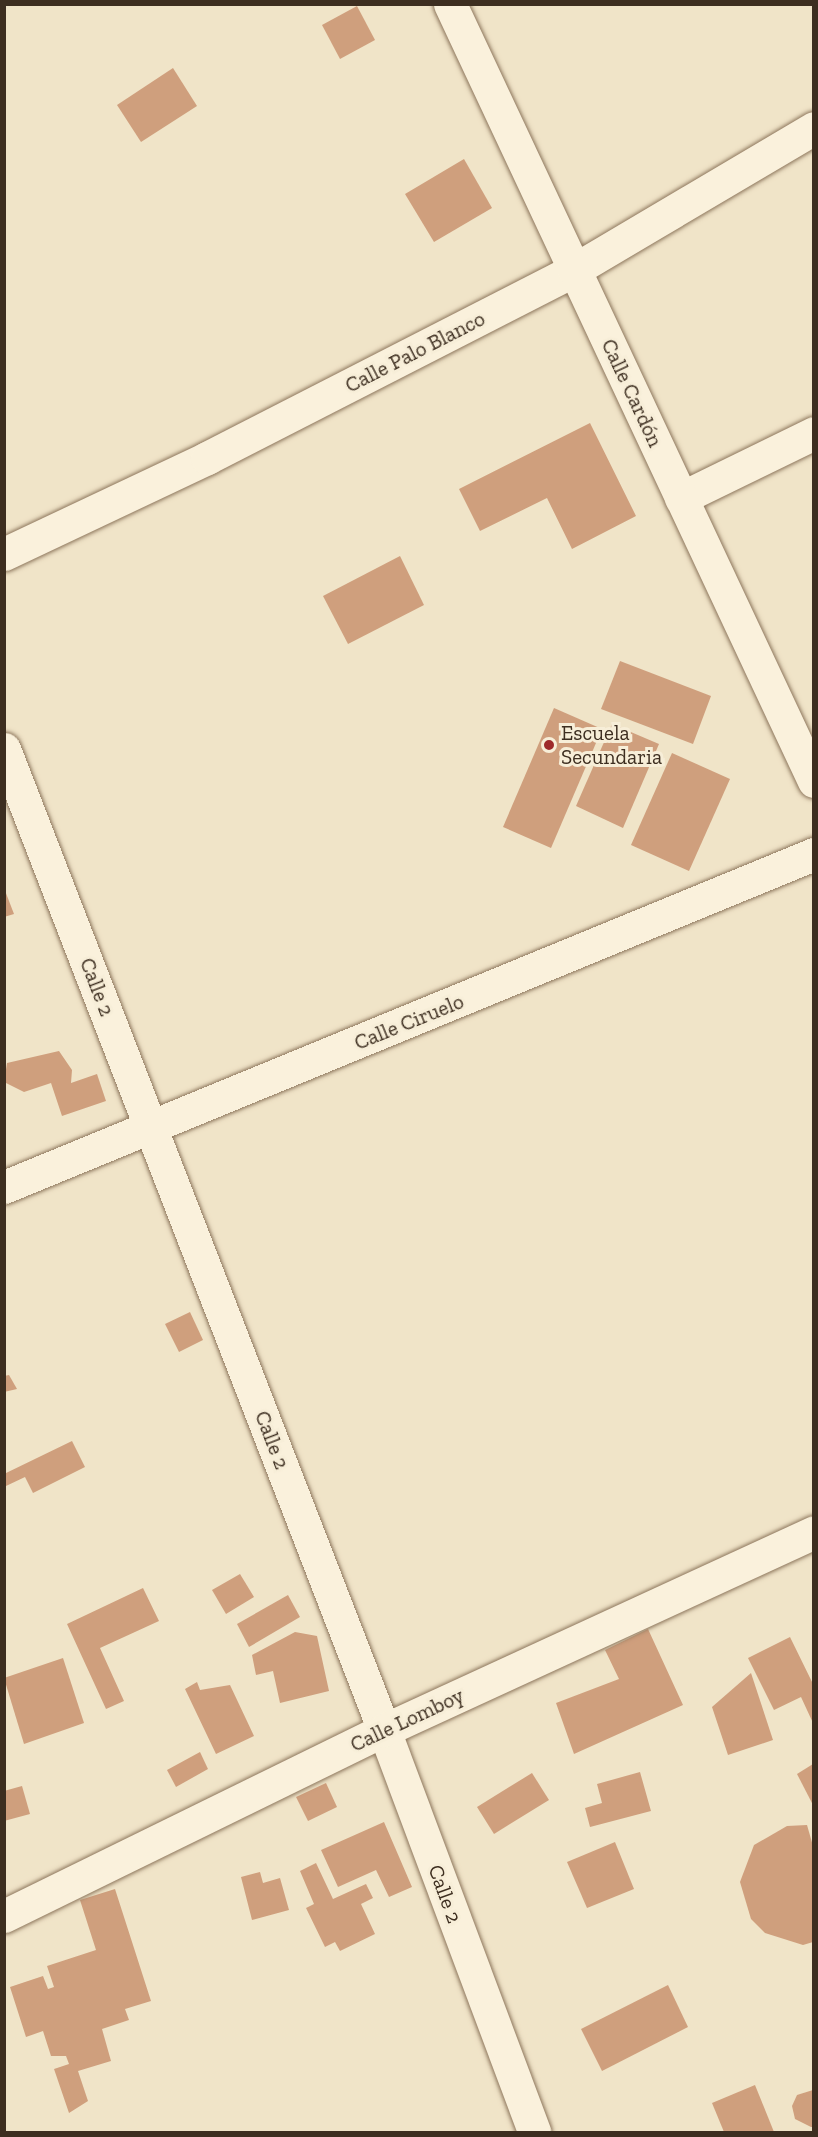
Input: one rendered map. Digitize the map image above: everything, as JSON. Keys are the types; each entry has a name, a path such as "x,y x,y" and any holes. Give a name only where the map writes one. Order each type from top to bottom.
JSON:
{"street":[{"name":"Calle Cardón","path":"450,4 813,781"},
{"name":"Calle Palo Blanco","path":"4,554 207,458 574,270 813,128"},
{"path":"681,498 813,433"},
{"name":"Calle 2","path":"4,749 384,1730 534,2133"},
{"name":"Calle Ciruelo","path":"4,1188 813,855"},
{"name":"Calle Lomboy","path":"4,1916 384,1730 813,1532"}],"building":[{"path":"357,6 375,40 340,59 322,25"},
{"path":"173,68 197,106 141,142 117,105"},
{"path":"464,159 492,208 434,242 405,194"},
{"path":"590,423 636,516 572,549 547,498 480,531 459,489"},
{"path":"400,556 424,605 348,644 323,596"},
{"path":"620,661 711,696 693,744 601,709"},
{"path":"554,708 602,729 551,848 503,827"},
{"path":"612,724 659,744 623,828 576,806"},
{"path":"672,753 730,779 689,871 631,845"},
{"path":"4,888 14,914 4,917"},
{"path":"59,1051 72,1070 71,1083 97,1074 106,1101 62,1116 51,1083 24,1092 4,1082 7,1063"},
{"path":"190,1312 203,1340 179,1352 165,1324"},
{"path":"9,1375 17,1389 4,1392 4,1376"},
{"path":"72,1441 85,1467 33,1493 25,1477 6,1486 4,1474"},
{"path":"240,1574 254,1597 226,1614 212,1590"},
{"path":"143,1588 159,1621 100,1648 124,1701 106,1709 67,1624"},
{"path":"288,1595 300,1617 249,1647 237,1624"},
{"path":"648,1629 683,1705 574,1754 556,1703 619,1679 605,1650"},
{"path":"295,1632 317,1636 329,1691 280,1703 273,1671 256,1675 252,1655"},
{"path":"790,1637 813,1684 813,1723 801,1697 774,1710 748,1658"},
{"path":"63,1658 84,1723 24,1744 4,1678"},
{"path":"751,1673 773,1740 728,1755 712,1707"},
{"path":"197,1682 200,1690 230,1685 254,1736 216,1754 185,1689"},
{"path":"200,1752 208,1769 176,1787 167,1770"},
{"path":"813,1764 813,1805 797,1774"},
{"path":"640,1772 651,1811 590,1827 585,1808 602,1803 597,1784"},
{"path":"532,1773 549,1800 494,1834 477,1807"},
{"path":"326,1783 337,1807 308,1821 296,1797"},
{"path":"22,1786 30,1814 4,1821 4,1791"},
{"path":"384,1822 412,1887 389,1897 376,1870 338,1887 321,1850"},
{"path":"807,1825 813,1846 813,1942 803,1945 765,1933 751,1919 740,1882 754,1845 787,1826"},
{"path":"615,1842 634,1889 587,1908 567,1862"},
{"path":"316,1863 333,1899 366,1884 373,1898 361,1904 375,1934 340,1951 335,1942 325,1947 306,1908 314,1904 300,1871"},
{"path":"260,1872 263,1883 280,1878 289,1910 252,1920 241,1877"},
{"path":"115,1889 151,2001 125,2009 129,2020 102,2029 111,2061 78,2071 88,2101 69,2113 54,2069 69,2064 66,2056 51,2056 43,2031 26,2037 10,1987 43,1976 48,1989 54,1987 47,1966 96,1950 80,1900"},
{"path":"668,1985 688,2027 602,2071 581,2029"},
{"path":"755,2085 774,2132 724,2132 712,2103"},
{"path":"813,2090 813,2127 811,2127 795,2119 792,2106 797,2095"}],"place":[{"name":"Escuela Secundaria","path":"549,745"}]}
